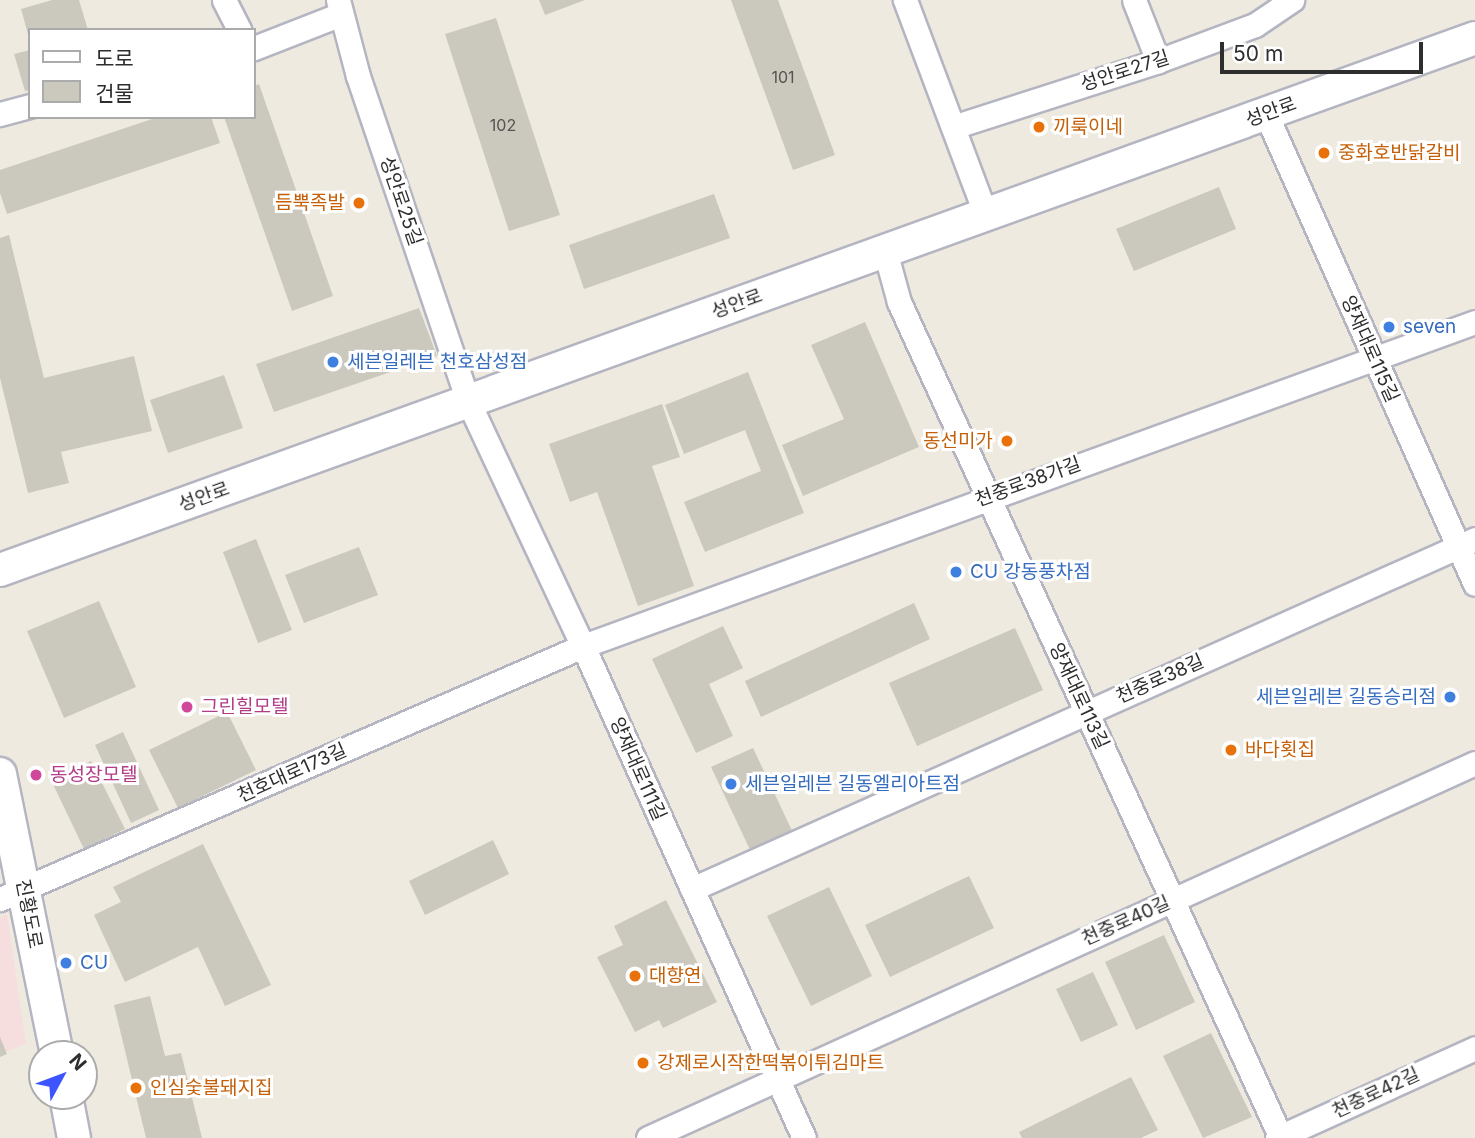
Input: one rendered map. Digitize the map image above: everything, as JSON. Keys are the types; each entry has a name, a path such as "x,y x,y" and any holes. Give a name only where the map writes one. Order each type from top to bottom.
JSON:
{"main road":[{"name":"성안로","path":"0,570 1475,38"},
{"name":"진황도로","path":"0,774 12,894 53,1040"},
{"path":"68,1110 74,1138"}],"street":[{"path":"224,0 238,28"},
{"path":"905,0 986,215"},
{"path":"1135,0 1158,61"},
{"name":"성안로27길","path":"953,127 1158,61 1255,25 1292,0"},
{"path":"256,47 340,7"},
{"name":"성안로25길","path":"340,7 358,76 468,401"},
{"path":"0,114 28,107"},
{"name":"양재대로115길","path":"1266,114 1375,359 1467,542 1475,584"},
{"name":"양재대로113길","path":"885,251 899,302 1279,1138"},
{"name":"천중로38가길","path":"583,646 988,496 1475,322"},
{"name":"양재대로111길","path":"468,401 583,646 804,1138"},
{"name":"천중로38길","path":"692,889 1467,542"},
{"name":"천호대로173길","path":"12,894 583,646"},
{"name":"천중로40길","path":"648,1138 1475,763"},
{"name":"천중로42길","path":"1279,1138 1475,1048"}],"shaded area":[{"path":"7,914 26,1044 0,1054 0,917"}],"building":[{"path":"52,0 79,0 87,28 28,28 28,34 21,9"},
{"path":"539,0 585,0 545,15"},
{"path":"731,0 778,0 835,155 793,170"},
{"path":"496,18 560,215 509,231 445,34"},
{"path":"28,50 28,90 25,91 14,54"},
{"path":"259,84 333,296 292,311 225,119 256,119 256,85"},
{"path":"152,119 212,119 220,143 7,214 0,193 0,170"},
{"path":"1219,187 1236,229 1134,271 1116,229"},
{"path":"714,194 730,238 584,289 569,245"},
{"path":"9,235 44,378 134,356 152,431 61,452 69,483 28,493 0,378 0,238"},
{"path":"419,308 437,356 274,412 256,364"},
{"path":"865,322 919,447 803,496 782,445 844,419 811,345"},
{"path":"748,372 804,513 705,552 684,502 761,471 745,430 684,454 665,405"},
{"path":"224,375 243,428 168,453 150,400"},
{"path":"662,404 680,457 652,466 694,586 638,606 597,492 570,502 549,444"},
{"path":"256,539 292,630 258,643 223,552"},
{"path":"359,547 378,595 304,623 285,575"},
{"path":"99,601 136,687 64,718 27,631"},
{"path":"914,603 930,639 761,717 745,681"},
{"path":"723,626 743,668 709,684 733,736 696,753 652,659"},
{"path":"1015,628 1043,690 917,746 889,683"},
{"path":"227,712 256,770 178,808 149,750"},
{"path":"123,732 159,810 131,823 95,745"},
{"path":"753,748 794,835 752,854 711,767"},
{"path":"91,761 125,829 84,849 51,780"},
{"path":"493,840 509,874 425,915 409,881"},
{"path":"203,844 271,985 225,1006 198,947 125,982 94,915 121,902 113,887"},
{"path":"969,876 994,928 890,977 865,925"},
{"path":"829,887 872,976 811,1006 767,916"},
{"path":"666,900 717,1002 663,1028 659,1020 635,1032 597,957 623,945 614,926"},
{"path":"1164,935 1195,1002 1136,1030 1105,962"},
{"path":"1093,972 1118,1025 1081,1042 1056,989"},
{"path":"150,996 165,1056 181,1053 202,1138 146,1138 114,1005"},
{"path":"1211,1033 1252,1117 1203,1138 1163,1056"},
{"path":"0,1037 7,1054 0,1057"},
{"path":"1131,1077 1158,1130 1141,1138 1022,1138 1019,1132"}],"place":[{"name":"끼룩이네","path":"1039,127"},
{"name":"중화호반닭갈비","path":"1324,153"},
{"name":"듬뿍족발","path":"359,203"},
{"name":"seven","path":"1389,327"},
{"name":"세븐일레븐 천호삼성점","path":"333,362"},
{"name":"동선미가","path":"1007,441"},
{"name":"CU 강동풍차점","path":"956,572"},
{"name":"세븐일레븐 길동승리점","path":"1450,697"},
{"name":"그린힐모텔","path":"187,707"},
{"name":"바다횟집","path":"1231,750"},
{"name":"동성장모텔","path":"36,775"},
{"name":"세븐일레븐 길동엘리아트점","path":"731,784"},
{"name":"CU","path":"66,963"},
{"name":"대향연","path":"635,976"},
{"name":"강제로시작한떡볶이튀김마트","path":"643,1063"},
{"name":"인심숯불돼지집","path":"136,1088"}]}
